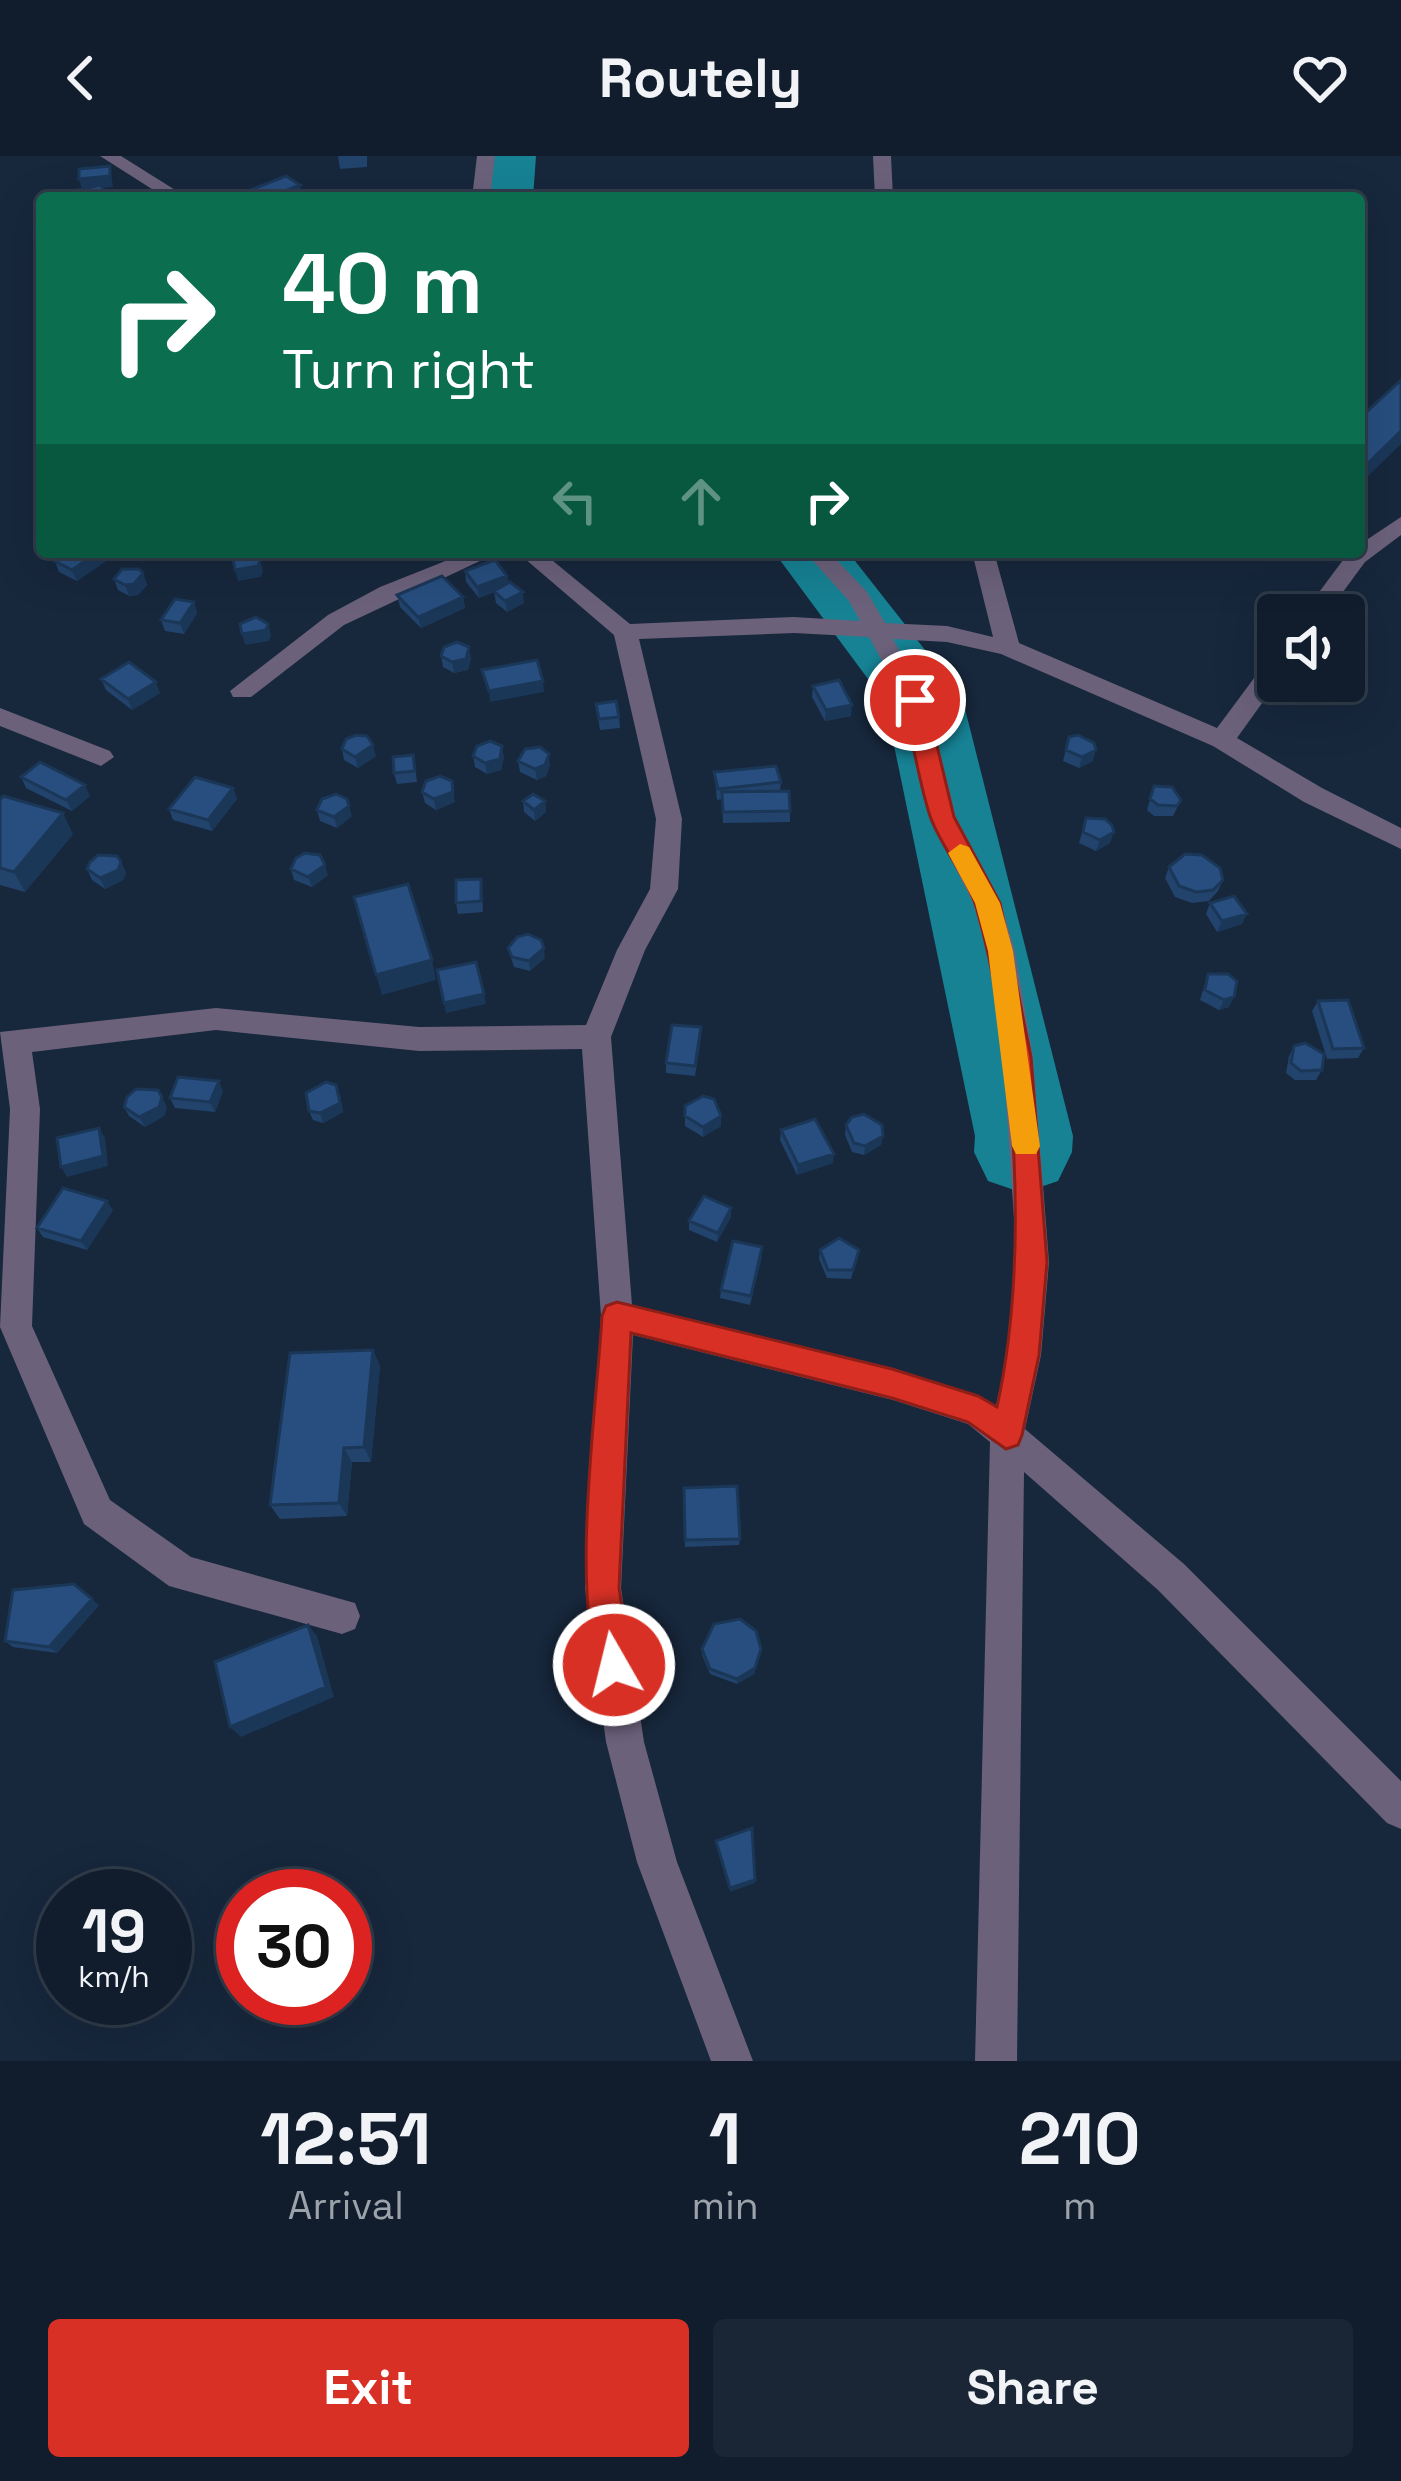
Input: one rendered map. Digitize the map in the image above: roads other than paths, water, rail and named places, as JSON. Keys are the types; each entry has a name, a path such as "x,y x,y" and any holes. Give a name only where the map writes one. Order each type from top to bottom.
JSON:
{"street":[{"path":"109,156 169,192"},
{"path":"483,192 486,156"},
{"path":"882,156 884,192"},
{"path":"1365,551 1401,524"},
{"path":"242,692 336,620 388,592 473,558"},
{"path":"535,558 625,632 669,819 664,889 631,950 596,1037 617,1316 603,1588 626,1742 657,1862 733,2061"},
{"path":"822,558 859,597 915,700 943,817 987,903 1018,1057 1033,1262 1024,1355 1006,1435 996,2061"},
{"path":"984,558 1009,648"},
{"path":"1330,594 1356,558"},
{"path":"625,632 794,625 947,634 1009,648 1222,740 1312,795 1401,839"},
{"path":"1222,740 1257,692"},
{"path":"0,716 100,757"},
{"path":"342,1616 182,1573 97,1512 16,1326 25,1109 8,1043 216,1019 419,1039 596,1037"},
{"path":"617,1316 892,1384 978,1411 1171,1577 1401,1809"}],"waterway":[{"path":"505,192 508,156"},
{"path":"815,558 923,697 1024,1136 1023,1152"}]}
